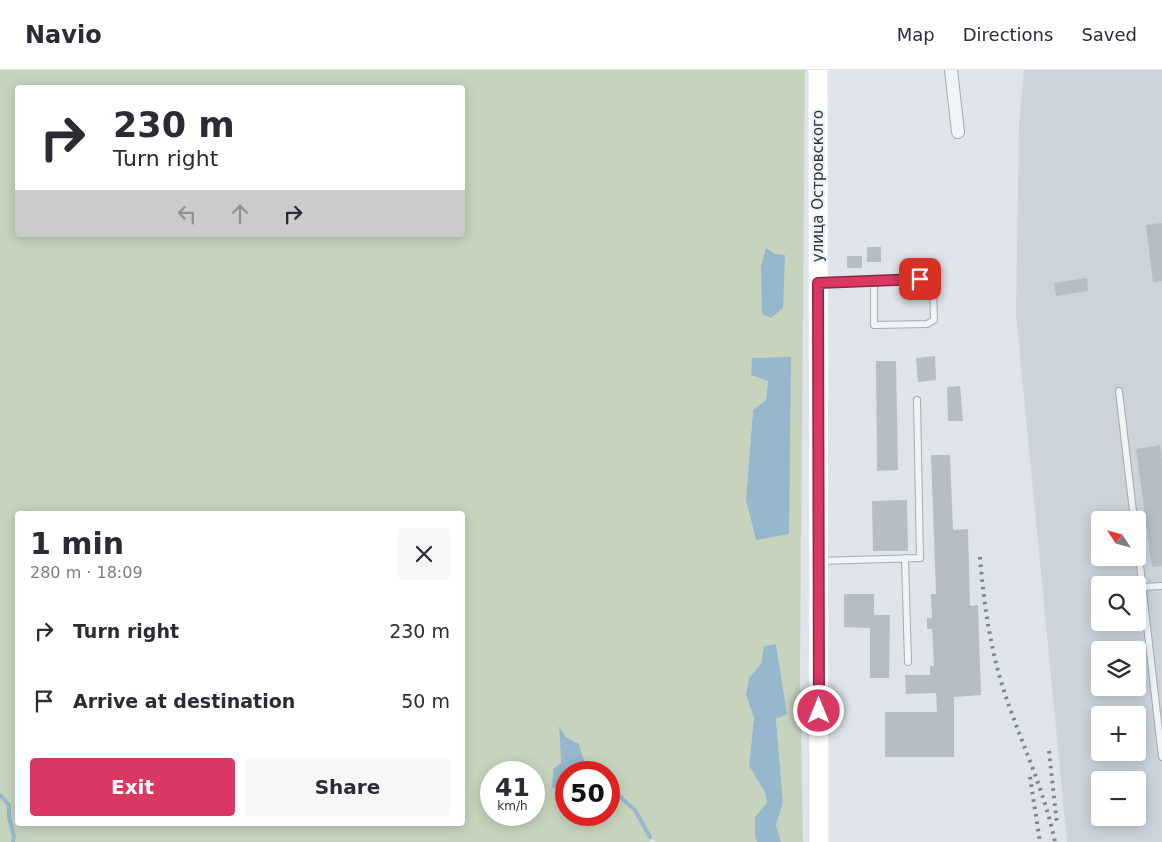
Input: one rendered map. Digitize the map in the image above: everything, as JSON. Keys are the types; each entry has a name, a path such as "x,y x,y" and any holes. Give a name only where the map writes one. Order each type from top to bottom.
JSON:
{"main road":[{"name":"улица Островского","path":"818,70 819,842"}],"street":[{"path":"951,70 958,132"}],"lane":[{"path":"818,283 874,281 926,281 933,288 934,320 927,324 874,325 874,281"},
{"path":"1119,391 1133,511"},
{"path":"819,561 920,558 916,400"},
{"path":"904,558 908,662"},
{"path":"1146,587 1162,586"},
{"path":"1146,621 1162,757"}],"shaded area":[{"path":"1024,70 1162,70 1162,842 1067,842 1016,314 1019,125"}],"green space":[{"path":"0,70 805,70 800,671 803,842 781,842 776,825 783,803 776,718 787,714 776,644 764,646 761,664 749,678 746,695 754,718 749,766 765,792 767,803 755,836 757,842 656,842 651,838 650,842 0,842","holes":["766,248 776,254 771,318","768,380 756,540 746,500 753,410 766,400"]}],"water":[{"path":"766,248 776,254 785,255 783,308 771,318 762,314 761,266"},
{"path":"791,357 789,534 756,540 746,500 753,410 766,400 768,381 751,375 752,358"},
{"path":"776,644 787,714 776,719 783,803 776,825 781,842 757,842 755,836 755,817 767,803 765,792 749,766 754,718 746,695 749,678 761,664 764,646"},
{"path":"559,726 566,737 579,744 585,761 561,761"},
{"path":"555,768 555,787 552,788 553,769"}],"building":[{"path":"1162,223 1162,281 1153,282 1146,225"},
{"path":"867,247 881,247 881,262 867,262"},
{"path":"847,256 862,256 862,268 847,268"},
{"path":"1087,278 1088,291 1056,296 1054,283"},
{"path":"935,356 936,380 918,382 916,358"},
{"path":"876,361 896,361 898,470 877,471"},
{"path":"960,386 963,421 948,421 947,387"},
{"path":"1160,445 1162,461 1162,566 1152,567 1146,511 1144,511 1136,449"},
{"path":"931,455 950,455 953,530 968,529 970,606 978,605 981,695 954,697 954,757 885,757 885,712 937,712 936,693 906,694 905,675 930,675 930,666 934,666 932,629 927,629 927,618 932,618 931,594 936,594"},
{"path":"907,500 908,551 873,551 872,501"},
{"path":"844,594 874,594 874,615 890,615 889,678 870,678 870,628 844,627"}],"waterway":[{"path":"0,795 9,805 9,817 14,836 13,842"},
{"path":"620,797 635,810 650,837"}],"railway":[{"path":"980,557 986,614 998,671 1036,777 1055,842"},
{"path":"1049,751 1057,825"},
{"path":"1030,777 1040,842"}],"route":[{"path":"819,711 818,283 920,279"}]}
